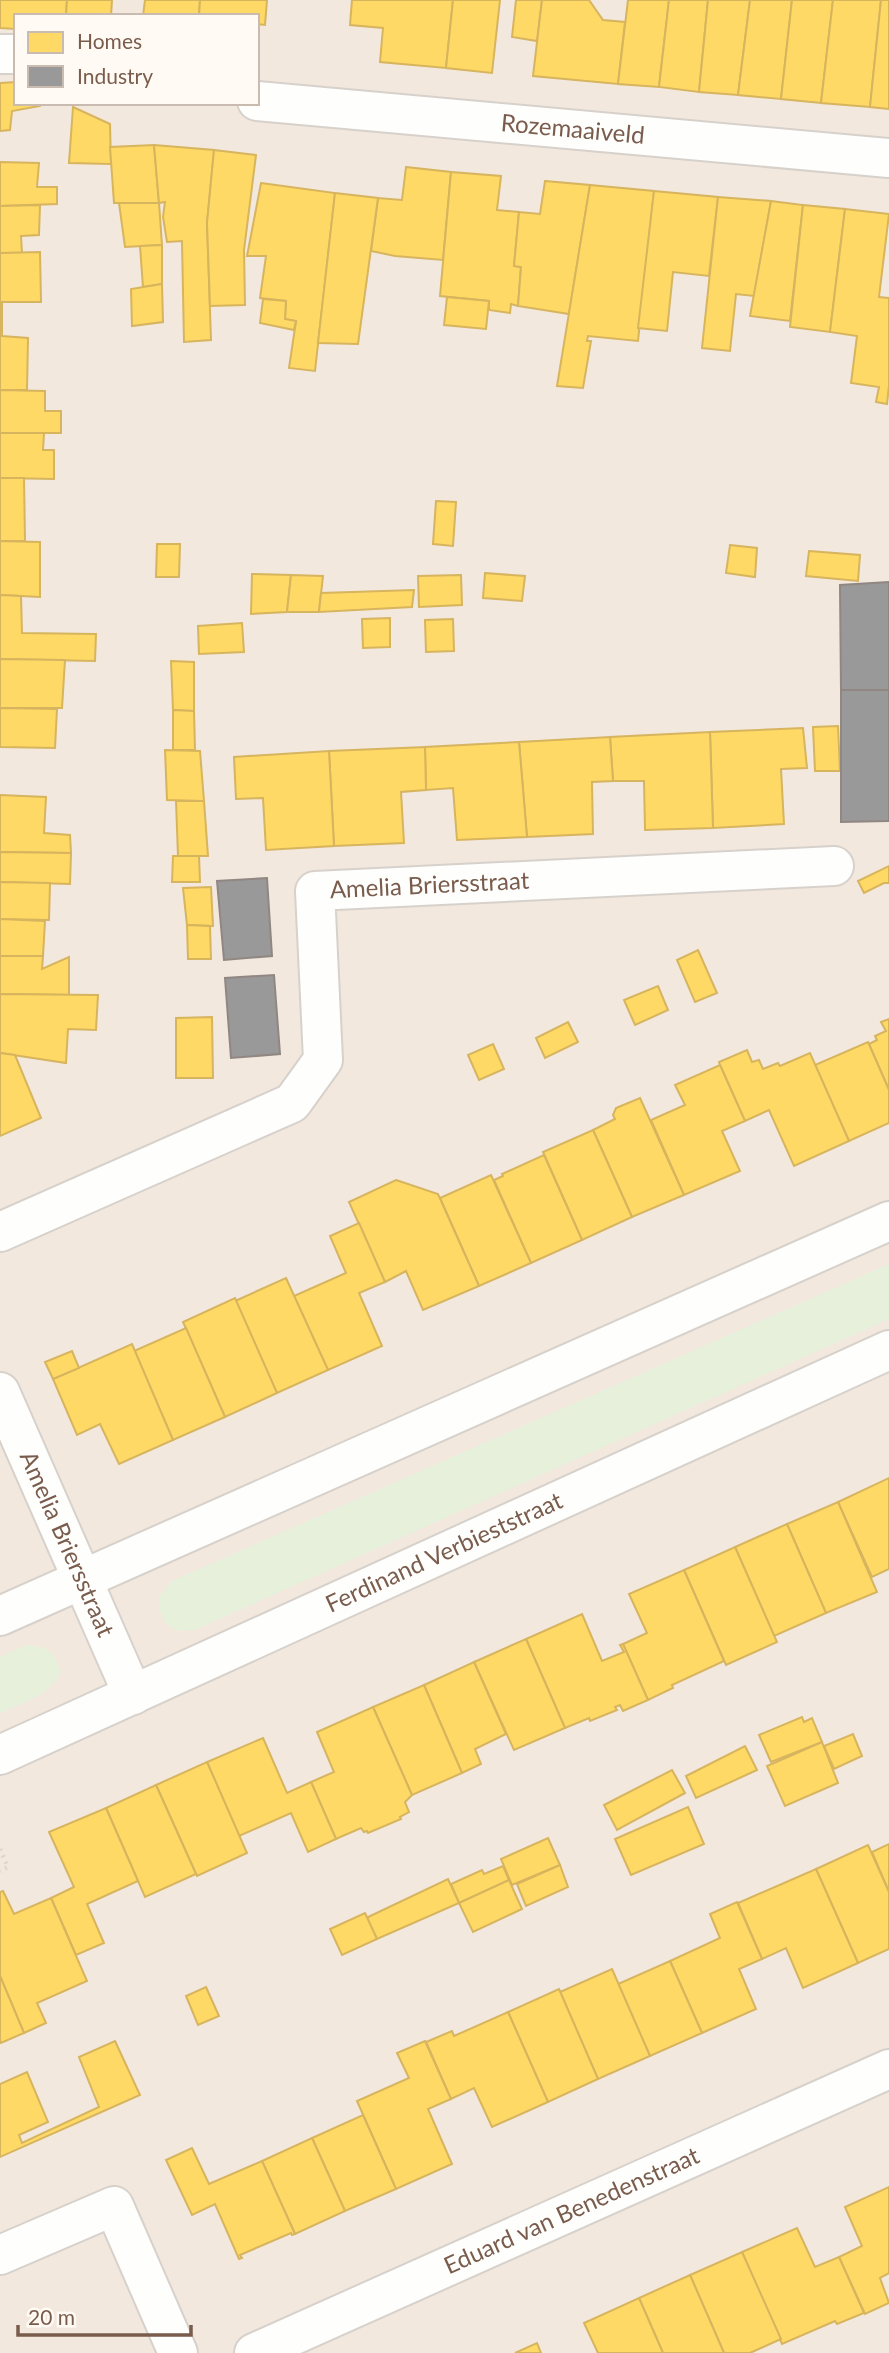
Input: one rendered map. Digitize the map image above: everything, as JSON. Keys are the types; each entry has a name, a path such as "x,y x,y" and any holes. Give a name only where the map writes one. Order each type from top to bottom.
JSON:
{"street":[{"name":"Rozemaaiveld","path":"259,101 889,158"},
{"name":"Amelia Briersstraat","path":"0,1231 292,1103 323,1060 315,891 834,866"},
{"path":"0,1616 889,1222"},
{"name":"Ferdinand Verbieststraat","path":"0,1755 889,1350"},
{"name":"Amelia Briersstraat","path":"0,1392 133,1695"},
{"name":"Eduard van Benedenstraat","path":"254,2353 889,2069"},
{"path":"0,2255 114,2206 178,2353"}],"path":[{"path":"0,1849 8,1867 0,1871"}],"shaded area":[{"path":"0,0 889,0 889,2353 0,2353"}],"green space":[{"path":"889,1264 889,1319 195,1630 177,1631 164,1622 159,1609 160,1595 172,1581"},
{"path":"26,1645 49,1651 61,1671 51,1687 44,1692 0,1713 0,1657"}],"building: Homes":[{"path":"0,0 67,0 66,14 14,14 14,29 0,28"},
{"path":"67,0 112,0 111,14 66,14"},
{"path":"145,0 200,0 199,14 143,14"},
{"path":"200,0 267,0 265,25 259,24 259,14 199,14"},
{"path":"352,0 453,0 446,68 380,62 383,28 350,25"},
{"path":"453,0 500,0 492,73 446,68"},
{"path":"516,0 542,0 537,41 512,37"},
{"path":"542,0 589,0 603,20 625,22 618,84 533,76"},
{"path":"628,0 669,0 659,87 618,84"},
{"path":"669,0 708,0 699,92 659,87"},
{"path":"708,0 750,0 738,95 699,92"},
{"path":"750,0 792,0 781,99 738,95"},
{"path":"792,0 833,0 821,103 781,99"},
{"path":"833,0 881,0 870,107 821,103"},
{"path":"881,0 889,0 889,109 870,107"},
{"path":"14,82 14,105 40,105 12,111 10,130 0,131 0,83"},
{"path":"73,107 110,124 111,164 69,163"},
{"path":"154,145 159,203 114,203 110,147"},
{"path":"154,145 214,150 207,223 211,340 184,342 182,241 167,242 163,217 165,202 159,203"},
{"path":"214,150 256,155 244,250 245,305 210,306 207,223"},
{"path":"0,162 39,163 37,187 57,187 57,204 0,206"},
{"path":"406,167 451,172 443,260 371,251 378,198 402,200"},
{"path":"451,172 501,176 497,210 519,212 514,266 521,267 518,306 511,304 510,313 489,310 489,301 440,296"},
{"path":"545,181 590,185 569,314 518,306 521,267 514,266 519,212 540,214"},
{"path":"261,183 335,193 315,371 289,368 296,321 285,319 286,301 260,298 266,256 247,256"},
{"path":"590,185 654,191 638,341 588,336 587,341 591,341 583,388 557,386"},
{"path":"654,191 718,197 709,276 673,272 667,331 638,328"},
{"path":"335,193 378,198 358,344 318,343"},
{"path":"718,197 771,201 754,296 736,294 730,351 702,348"},
{"path":"771,201 803,205 790,321 750,316"},
{"path":"119,203 159,203 162,245 125,247"},
{"path":"40,205 39,235 21,236 22,253 0,253 0,206"},
{"path":"803,205 845,209 830,332 790,327"},
{"path":"845,209 889,214 879,297 889,298 887,404 876,402 879,387 851,383 857,336 830,332"},
{"path":"162,245 162,284 143,287 140,246"},
{"path":"40,252 41,302 0,302 0,253"},
{"path":"162,284 163,322 132,326 131,289"},
{"path":"447,297 489,301 486,329 444,325"},
{"path":"263,299 286,301 285,319 296,321 294,330 260,323"},
{"path":"0,302 2,336 28,338 27,390 0,390"},
{"path":"0,390 45,391 45,411 61,411 61,433 0,433"},
{"path":"0,433 44,433 43,450 54,450 54,479 0,478"},
{"path":"0,478 24,478 25,541 0,541"},
{"path":"436,501 456,502 453,546 433,544"},
{"path":"0,541 40,542 40,597 0,595"},
{"path":"157,544 180,544 179,577 156,577"},
{"path":"730,545 757,548 755,577 726,573"},
{"path":"809,551 860,555 858,581 806,576"},
{"path":"485,573 525,576 522,601 483,598"},
{"path":"252,574 291,575 287,612 251,614"},
{"path":"291,575 323,576 319,612 287,612"},
{"path":"461,575 462,605 419,607 418,576"},
{"path":"414,590 412,607 319,612 321,593"},
{"path":"0,595 21,596 22,633 96,634 95,661 0,659"},
{"path":"390,618 390,647 363,648 362,619"},
{"path":"453,619 454,651 426,652 425,620"},
{"path":"242,623 244,652 199,654 198,626"},
{"path":"0,659 65,660 62,708 0,708"},
{"path":"171,661 194,662 194,711 173,710"},
{"path":"0,708 57,709 55,748 0,747"},
{"path":"173,710 194,711 195,750 173,750"},
{"path":"838,726 840,771 815,771 813,727"},
{"path":"803,728 807,768 781,769 784,824 713,828 710,732"},
{"path":"710,732 713,828 645,830 644,781 613,781 610,737"},
{"path":"610,737 613,781 592,782 593,834 527,837 519,742"},
{"path":"519,742 527,837 457,840 453,788 426,790 425,747"},
{"path":"425,747 426,790 401,792 404,843 334,846 329,751"},
{"path":"165,750 200,751 204,801 167,800"},
{"path":"329,751 334,846 266,850 263,798 236,799 234,757"},
{"path":"0,795 46,797 44,833 70,835 71,853 0,852"},
{"path":"176,801 204,801 208,856 178,856"},
{"path":"0,852 71,853 70,884 0,882"},
{"path":"173,856 199,856 200,882 172,882"},
{"path":"889,866 889,883 864,893 858,881"},
{"path":"0,882 50,883 49,920 0,919"},
{"path":"211,887 213,926 187,925 183,888"},
{"path":"0,919 45,921 43,956 0,956"},
{"path":"187,925 210,926 211,959 188,959"},
{"path":"698,950 717,993 695,1002 677,960"},
{"path":"0,956 43,956 42,969 69,957 69,995 0,994"},
{"path":"658,986 668,1010 635,1025 624,1000"},
{"path":"0,994 98,995 96,1030 68,1029 66,1063 0,1053"},
{"path":"212,1017 213,1078 176,1078 176,1018"},
{"path":"889,1019 889,1090 869,1044 877,1040 875,1036 886,1031 881,1022"},
{"path":"568,1022 578,1042 545,1058 536,1038"},
{"path":"868,1042 889,1090 889,1123 849,1141 815,1065"},
{"path":"493,1044 504,1069 479,1080 468,1055"},
{"path":"747,1050 752,1062 759,1060 763,1069 778,1063 780,1066 810,1053 849,1141 794,1166 769,1110 745,1121 720,1065 719,1062"},
{"path":"0,1053 15,1055 41,1118 0,1136"},
{"path":"720,1065 745,1121 722,1131 740,1171 684,1195 651,1120 685,1105 675,1085"},
{"path":"640,1098 684,1195 632,1217 593,1130 615,1119 613,1115 616,1108"},
{"path":"593,1130 632,1217 582,1240 543,1152"},
{"path":"544,1155 582,1240 531,1263 494,1180"},
{"path":"491,1175 531,1263 479,1286 440,1198"},
{"path":"396,1180 438,1194 479,1286 423,1310 406,1271 385,1282 349,1202"},
{"path":"359,1223 385,1282 359,1293 382,1346 328,1370 294,1296 346,1273 330,1236"},
{"path":"286,1278 328,1370 277,1393 235,1301"},
{"path":"235,1298 277,1393 225,1417 183,1322"},
{"path":"186,1328 225,1417 173,1440 134,1351"},
{"path":"132,1344 173,1440 119,1464 100,1424 77,1435 53,1379"},
{"path":"72,1351 79,1368 53,1379 45,1362"},
{"path":"889,1478 889,1569 872,1577 838,1502"},
{"path":"838,1502 877,1592 826,1613 787,1524"},
{"path":"787,1524 826,1613 774,1636 735,1547"},
{"path":"735,1547 777,1642 726,1665 684,1570"},
{"path":"684,1570 724,1661 672,1685 673,1688 648,1700 623,1644 647,1633 629,1594"},
{"path":"582,1614 602,1661 624,1652 620,1645 623,1644 648,1700 623,1711 620,1705 615,1707 617,1710 565,1728 526,1639"},
{"path":"526,1639 565,1728 514,1750 474,1662"},
{"path":"474,1662 506,1734 475,1749 481,1764 462,1773 424,1685"},
{"path":"424,1685 462,1773 412,1795 373,1707"},
{"path":"373,1707 412,1795 405,1802 409,1812 400,1817 401,1819 368,1833 361,1828 336,1839 311,1782 334,1772 317,1732"},
{"path":"802,1717 804,1722 812,1718 822,1742 771,1762 759,1735"},
{"path":"853,1734 862,1756 834,1769 824,1746"},
{"path":"263,1738 287,1793 311,1782 336,1839 308,1852 291,1813 239,1836 207,1762"},
{"path":"822,1742 838,1783 785,1806 767,1766"},
{"path":"745,1746 757,1770 696,1798 686,1776"},
{"path":"207,1762 247,1853 197,1876 156,1785"},
{"path":"672,1770 685,1793 617,1830 604,1805"},
{"path":"156,1785 196,1874 145,1897 106,1808"},
{"path":"688,1807 704,1844 631,1875 615,1839"},
{"path":"106,1808 138,1881 87,1904 104,1943 76,1955 51,1898 74,1887 49,1832"},
{"path":"548,1838 560,1865 512,1885 501,1859"},
{"path":"889,1844 889,1892 872,1852"},
{"path":"868,1845 889,1892 889,1949 858,1963 816,1869"},
{"path":"560,1865 568,1887 526,1906 517,1884"},
{"path":"503,1866 509,1880 459,1903 451,1884 482,1870 484,1874"},
{"path":"816,1869 858,1963 803,1988 786,1948 762,1959 738,1903"},
{"path":"448,1879 459,1903 377,1939 366,1918"},
{"path":"509,1880 522,1909 473,1932 459,1903"},
{"path":"3,1891 14,1914 51,1898 87,1981 37,2003 46,2023 24,2033 0,1976 0,1892"},
{"path":"737,1902 762,1959 739,1969 756,2009 702,2033 670,1961 720,1938 710,1914"},
{"path":"365,1913 377,1939 342,1955 330,1929"},
{"path":"670,1961 702,2033 650,2056 618,1984"},
{"path":"612,1969 650,2056 598,2079 560,1992"},
{"path":"0,1976 24,2033 1,2043 0,2040"},
{"path":"206,1987 219,2016 198,2025 186,1996"},
{"path":"559,1989 598,2079 548,2102 508,2012"},
{"path":"508,2012 548,2102 492,2127 474,2088 451,2099 426,2042 452,2031 454,2036"},
{"path":"115,2041 140,2095 0,2157 0,2084 27,2072 48,2122 19,2135 22,2143 99,2107 79,2057"},
{"path":"425,2041 451,2099 428,2109 452,2164 396,2189 357,2101 409,2078 397,2053"},
{"path":"363,2115 396,2189 345,2211 312,2138"},
{"path":"312,2138 345,2211 295,2234 262,2161"},
{"path":"192,2148 209,2184 262,2161 295,2234 291,2233 240,2255 242,2258 239,2259 215,2204 192,2215 166,2160"},
{"path":"889,2187 889,2273 880,2278 889,2303 865,2314 839,2257 862,2246 845,2207"},
{"path":"797,2228 815,2267 839,2257 864,2313 837,2324 835,2321 782,2344 742,2252"},
{"path":"742,2252 781,2339 750,2353 724,2353 690,2275"},
{"path":"690,2275 724,2353 663,2353 639,2298"},
{"path":"639,2298 663,2353 598,2353 584,2323"},
{"path":"537,2343 541,2353 515,2353"}],"building: Industry":[{"path":"889,582 889,690 841,690 840,585"},
{"path":"841,690 889,690 889,821 841,822"},
{"path":"267,878 272,956 224,960 217,881"},
{"path":"274,975 280,1054 231,1058 225,978"}]}
